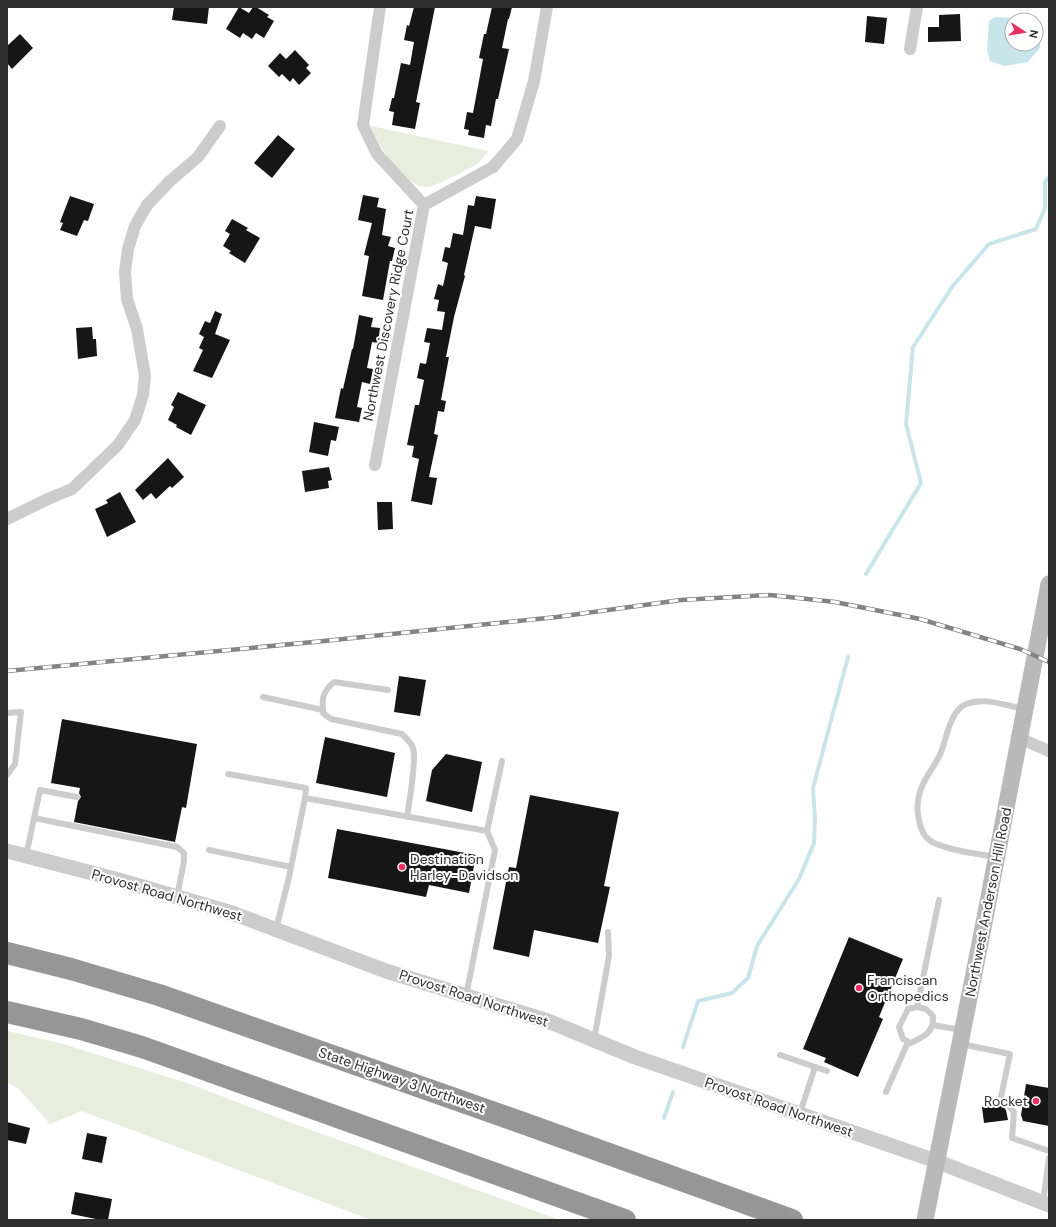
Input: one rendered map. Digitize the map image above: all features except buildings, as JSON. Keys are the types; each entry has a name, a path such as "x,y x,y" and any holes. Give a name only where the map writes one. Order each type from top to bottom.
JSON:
{"highway":[{"name":"State Highway 3 Northwest","path":"7,953 71,969 159,995 792,1220"},
{"path":"7,1012 81,1029 142,1047 625,1220"}],"main road":[{"name":"Northwest Anderson Hill Road","path":"925,1220 1049,584"}],"street":[{"path":"380,7 363,125 377,154 424,205"},
{"name":"Northwest Discovery Ridge Court","path":"376,465 424,205 493,167 518,139 534,81 547,7"},
{"path":"910,49 917,7"},
{"path":"7,519 72,489 118,445 135,420 143,395 145,376 138,329 127,299 126,272 128,249 135,226 147,205 170,181 198,157 220,126"},
{"path":"1019,738 1049,751"},
{"name":"Provost Road Northwest","path":"7,851 232,913 386,971 548,1021 635,1057 936,1161 1046,1204"}],"lane":[{"path":"388,690 334,682 326,688 322,700 323,713 332,719 402,734 409,741 414,750 408,817"},
{"path":"263,697 323,710"},
{"path":"996,858 945,848 934,844 926,838 921,827 917,814 918,804 923,785 940,755 957,711 965,705 980,702 994,702 1024,710"},
{"path":"7,713 21,712 15,764 10,767 7,775"},
{"path":"466,996 495,850 487,832 502,761"},
{"path":"228,774 306,788 291,867 276,929"},
{"path":"26,856 40,790 77,797"},
{"path":"305,798 487,832"},
{"path":"34,818 177,847 184,853 184,861 177,897"},
{"path":"209,850 291,867"},
{"path":"917,1007 939,900"},
{"path":"594,1040 609,956 608,932"},
{"path":"917,1007 926,1009 933,1016 933,1025 926,1035 910,1043 903,1039 899,1027 908,1009 917,1007"},
{"path":"933,1025 961,1037 1010,1054 1001,1097 1014,1112 1012,1138 1049,1151"},
{"path":"886,1092 908,1042"},
{"path":"780,1055 827,1071"},
{"path":"800,1114 815,1067"},
{"path":"1046,1204 1049,1158"}],"green space":[{"path":"371,126 488,151 478,163 468,169 453,177 427,187 418,185 401,173 379,144"},
{"path":"7,1031 60,1043 190,1084 281,1119 560,1220 371,1220 82,1111 50,1124 19,1089 7,1082"}],"water":[{"path":"995,17 1004,17 1004,52 1037,52 1028,62 1004,66 990,61 987,50 989,21"}],"waterway":[{"path":"866,574 921,483 906,424 913,347 952,287 989,244 1036,229 1045,208 1045,182 1049,177"},
{"path":"683,1047 698,1001 732,993 748,978 757,946 799,879 814,843 815,818 813,788 848,657"},
{"path":"664,1118 673,1092"}],"railway":[{"path":"7,671 557,617 681,600 770,595 835,602 920,619 1020,649 1049,662"}],"place":[{"name":"Destination Harley-Davidson","path":"402,867"},
{"name":"Franciscan Orthopedics","path":"859,988"},
{"name":"Rocket","path":"1036,1101"}]}
